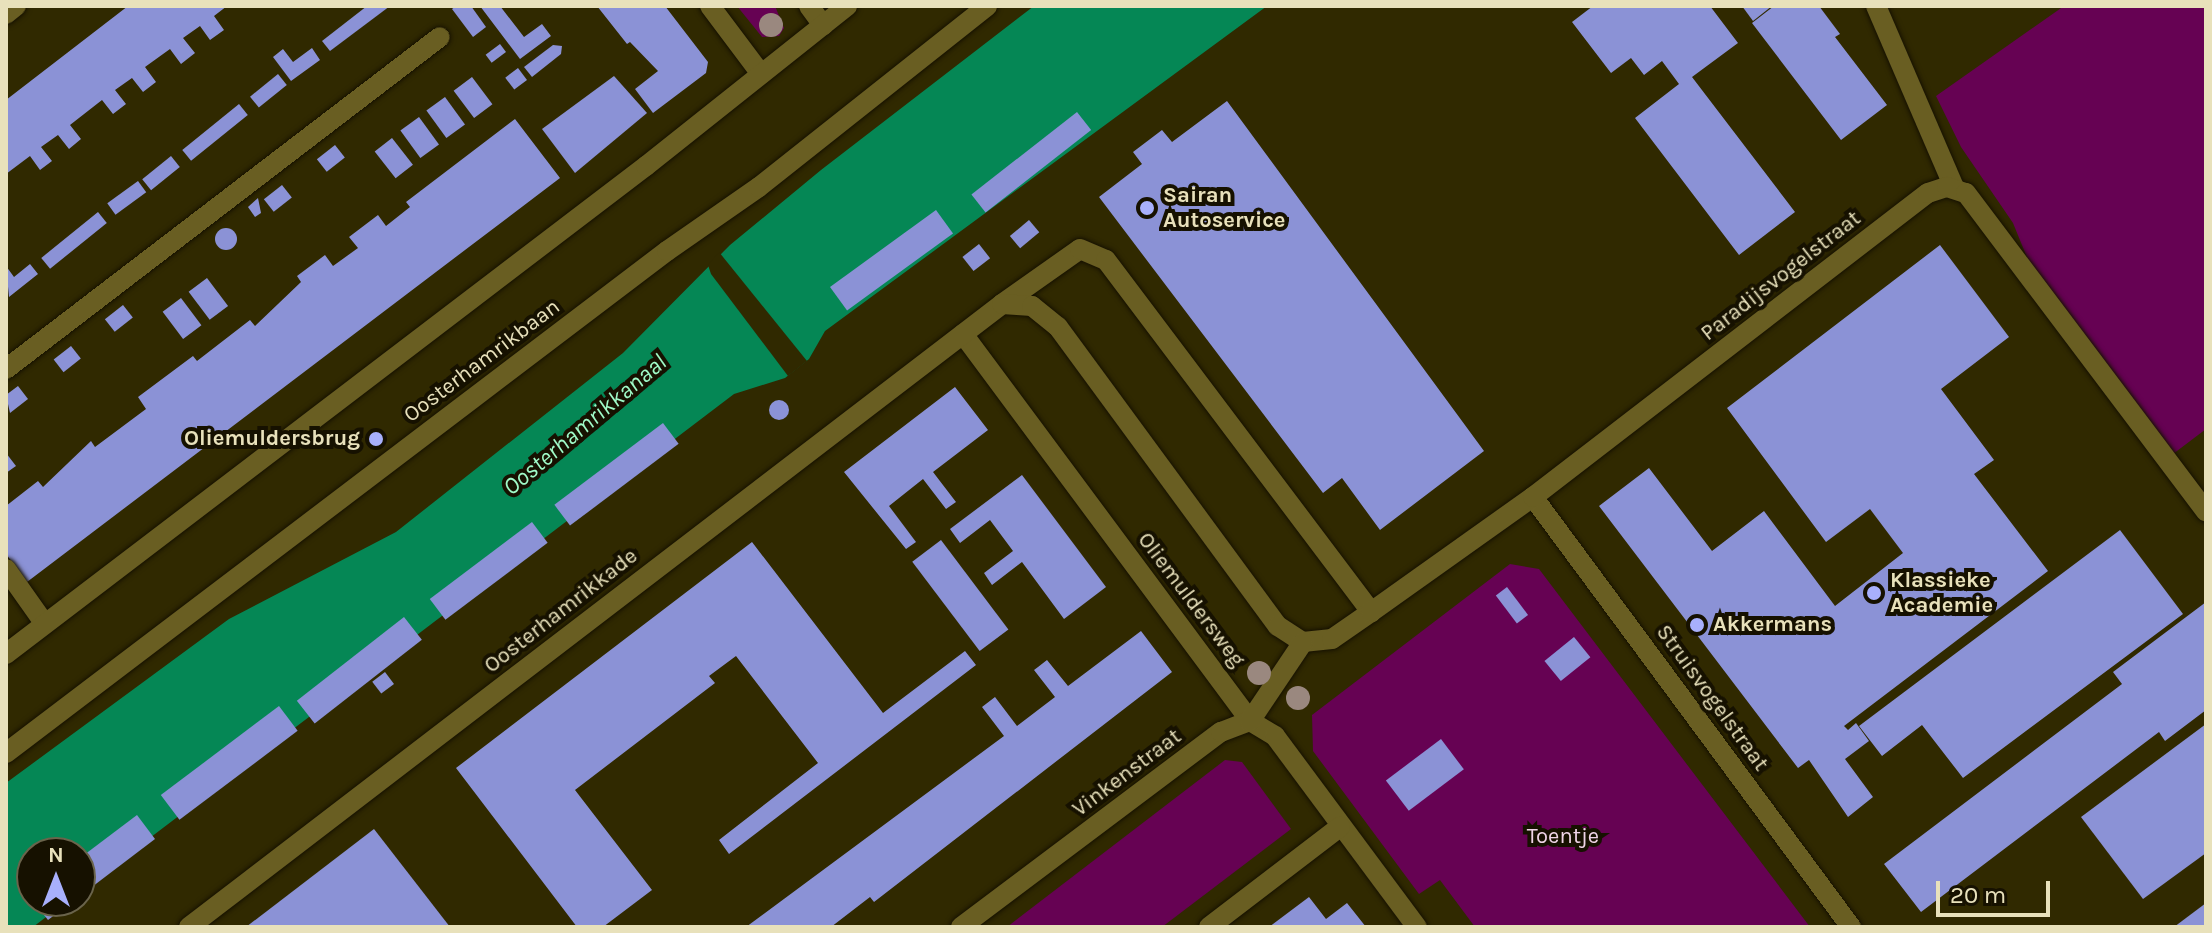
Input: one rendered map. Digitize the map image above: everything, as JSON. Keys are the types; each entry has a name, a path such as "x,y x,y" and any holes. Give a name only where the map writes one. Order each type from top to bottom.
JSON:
{"street":[{"path":"6,14 16,6"},
{"path":"710,6 761,74"},
{"path":"809,6 823,25"},
{"path":"6,654 646,166 847,6"},
{"name":"Oosterhamrikbaan","path":"6,753 667,251 759,187 987,6"},
{"path":"1876,6 1955,189 1966,193 2206,512"},
{"path":"6,369 440,37"},
{"name":"Paradijsvogelstraat","path":"1303,642 1332,639 1371,612 1533,497 1928,193 1955,189"},
{"path":"963,334 1080,249 1106,260 1371,612"},
{"path":"1002,304 1032,306 1058,327 1278,626 1303,642 1250,721"},
{"name":"Oliemuldersweg","path":"963,334 1250,721 1275,736 1417,927"},
{"name":"Oosterhamrikkade","path":"189,927 963,334"},
{"name":"Struisvogelstraat","path":"1533,497 1851,927"},
{"path":"6,569 45,624"},
{"name":"Vinkenstraat","path":"961,927 1221,732 1250,721"},
{"path":"1209,927 1340,827"}],"green space":[{"path":"737,6 775,6 784,28 779,36 762,37"},
{"path":"2064,6 2206,6 2206,429 2173,454 2028,260 2013,223 1961,147 1936,96"},
{"name":"Toentje","path":"1510,564 1539,569 1810,927 1475,927 1440,880 1419,894 1313,751 1312,715"},
{"path":"1225,760 1242,762 1291,829 1162,927 1007,927"}],"water":[{"name":"Oosterhamrikkanaal","path":"1034,6 1267,6 825,331 809,359 785,378 734,394 96,879 96,837 16,837 16,917 46,917 33,927 6,927 6,783 229,619 396,532 623,353 730,245 821,170"}],"pier":[{"path":"719,252 807,361 788,376 711,274 708,265"}],"building":[{"path":"128,6 227,6 214,16 224,30 210,40 200,26 183,38 195,53 181,64 170,49 145,67 156,82 143,92 132,78 115,90 126,104 113,114 102,100 70,125 81,139 69,149 58,135 41,147 52,161 40,170 30,156 6,174 6,100"},
{"path":"367,6 390,6 330,51 322,41"},
{"path":"471,6 486,27 473,37 452,9"},
{"path":"480,6 500,6 524,37 542,24 551,36 520,59"},
{"path":"597,6 665,6 708,62 706,73 653,113 635,89 658,71 630,42 627,44"},
{"path":"1593,6 1710,6 1738,43 1692,77 1795,212 1739,255 1635,118 1679,84 1662,61 1644,75 1631,58 1611,73 1572,22"},
{"path":"1742,6 1772,6 1753,21"},
{"path":"1774,6 1819,6 1840,34 1835,37 1887,105 1841,140 1752,23"},
{"path":"500,44 506,52 492,63 486,55"},
{"path":"553,45 562,46 561,54 532,77 524,67"},
{"path":"312,48 320,60 291,81 273,57 283,49 293,62"},
{"path":"518,68 527,80 514,90 505,78"},
{"path":"278,74 287,85 259,108 250,97"},
{"path":"614,76 647,113 575,173 542,129"},
{"path":"472,77 492,104 474,118 454,91"},
{"path":"445,97 465,125 446,138 426,111"},
{"path":"1227,101 1484,451 1380,530 1342,478 1323,493 1099,197 1142,164 1133,152 1162,130 1172,142"},
{"path":"239,104 248,115 191,161 182,150"},
{"path":"1077,112 1091,130 986,213 971,194"},
{"path":"419,117 439,145 420,158 400,131"},
{"path":"515,119 560,178 27,582 6,554 6,506 38,481 43,487 91,441 95,447 146,409 138,397 193,356 197,361 250,320 255,326 301,282 297,276 325,255 333,266 358,248 349,237 378,215 386,226 410,207 406,202"},
{"path":"392,138 413,165 396,178 375,152"},
{"path":"335,145 345,158 327,172 317,159"},
{"path":"171,156 180,167 151,190 142,179"},
{"path":"138,181 146,192 115,215 107,203"},
{"path":"282,185 292,198 274,212 264,199"},
{"path":"258,198 261,213 255,217 248,207"},
{"path":"936,210 953,233 847,310 830,287"},
{"path":"98,212 107,223 50,269 41,258"},
{"path":"1029,220 1039,232 1020,248 1010,236"},
{"path":"226,228 234,231 237,239 234,247 226,250 218,247 215,239 218,231"},
{"path":"979,244 990,258 974,271 962,257"},
{"path":"1940,245 2009,337 1941,389 1994,460 1974,474 2048,571 1844,726 1848,730 1856,723 1869,741 1845,759 1873,797 1848,817 1809,760 1798,768 1599,506 1649,468 1712,551 1764,511 1835,606 1903,553 1870,509 1826,542 1727,408"},
{"path":"30,264 38,274 9,297 6,266 14,277"},
{"path":"207,278 228,306 210,320 189,292"},
{"path":"181,298 201,325 183,339 163,312"},
{"path":"123,305 133,318 115,332 105,319"},
{"path":"71,346 81,359 64,372 54,360"},
{"path":"18,386 28,399 10,413 6,395"},
{"path":"955,387 988,430 933,472 956,502 946,509 923,479 889,506 916,542 906,549 844,472"},
{"path":"779,400 786,403 789,410 786,417 779,420 772,417 769,410 772,403"},
{"path":"663,423 679,444 570,526 554,505"},
{"path":"6,453 16,466 6,473"},
{"path":"1022,475 1106,587 1064,619 1022,562 992,585 984,573 1013,551 990,520 960,543 950,529"},
{"path":"532,522 548,543 445,620 430,599"},
{"path":"2120,530 2183,614 1963,778 1922,725 1882,756 1859,726"},
{"path":"941,540 1008,629 980,651 912,562"},
{"path":"752,542 883,713 965,651 976,665 729,854 719,840 818,763 736,656 709,676 715,683 575,790 652,890 603,927 577,927 456,768"},
{"path":"1507,587 1528,615 1517,623 1496,595"},
{"path":"2206,602 2206,710 2165,741 2159,732 1921,912 1884,864 2122,684 2113,672"},
{"path":"404,617 422,640 315,724 297,701"},
{"path":"1141,631 1172,672 874,902 870,897 831,927 746,927 1004,736 982,707 995,697 1017,726 1055,697 1034,670 1047,660 1068,686"},
{"path":"1574,637 1590,657 1561,681 1544,661"},
{"path":"385,672 394,684 381,694 372,682"},
{"path":"279,706 298,731 179,820 161,795"},
{"path":"2206,724 2206,853 2143,899 2081,817"},
{"path":"1441,739 1464,769 1409,811 1386,781"},
{"path":"137,815 155,839 96,884 96,846"},
{"path":"374,829 450,927 246,927"},
{"path":"1309,897 1326,919 1347,903 1366,927 1269,927"},
{"path":"2206,903 2206,927 2174,927"}],"place":[{"name":"Sairan Autoservice","path":"1147,208"},
{"name":"Oliemuldersbrug","path":"376,439"},
{"name":"Klassieke Academie","path":"1874,593"},
{"name":"Akkermans","path":"1697,625"}]}
